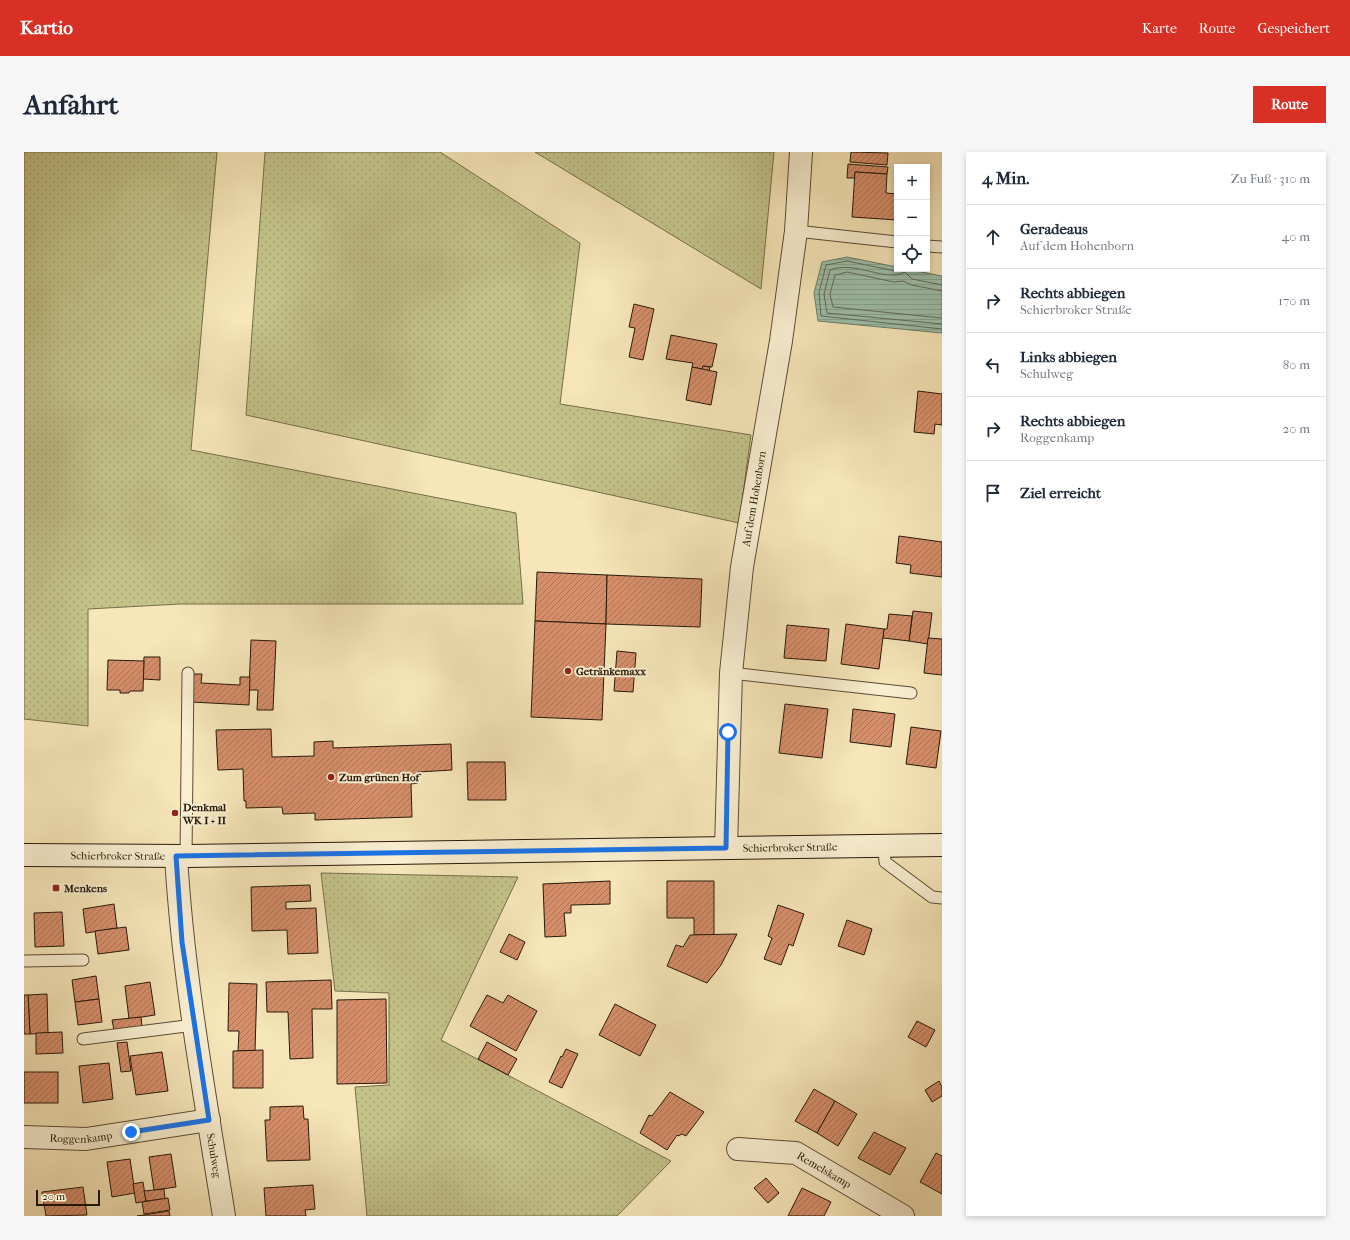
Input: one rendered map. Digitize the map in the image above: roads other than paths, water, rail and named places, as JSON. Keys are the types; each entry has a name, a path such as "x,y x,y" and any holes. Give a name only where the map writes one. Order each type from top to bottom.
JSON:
{"street":[{"name":"Auf dem Hohenborn","path":"726,848 731,672 742,567 781,341 796,231 801,152"},
{"name":"Schierbroker Straße","path":"24,855 181,856 942,845"},
{"name":"Schulweg","path":"181,856 182,942 224,1216"},
{"name":"Roggenkamp","path":"24,1137 86,1139 209,1120"},
{"name":"Remelskamp","path":"738,1149 796,1153 903,1216"}],"lane":[{"path":"796,231 894,242"},
{"path":"930,246 942,247"},
{"path":"731,672 911,693"},
{"path":"181,856 188,673"},
{"path":"884,846 885,862 932,897 942,898"},
{"path":"24,961 83,960"},
{"path":"83,1039 194,1025"}],"water":[{"path":"847,257 894,266 894,272 921,272 942,276 942,333 818,321 814,293 822,262"}],"place":[{"name":"Getränkemaxx","path":"568,671"},
{"name":"Zum grünen Hof","path":"331,777"},
{"name":"Denkmal WK I + II","path":"175,813"},
{"name":"Menkens","path":"56,888"}]}
